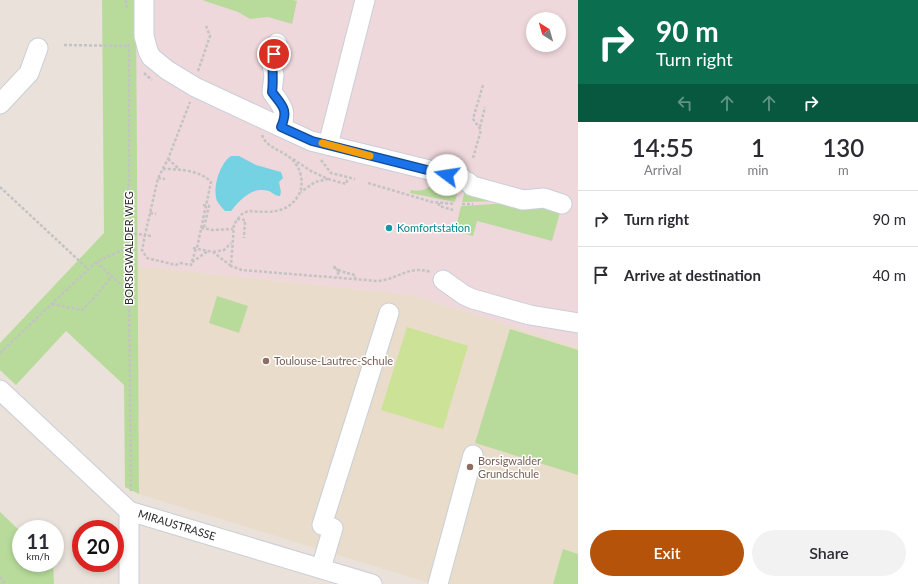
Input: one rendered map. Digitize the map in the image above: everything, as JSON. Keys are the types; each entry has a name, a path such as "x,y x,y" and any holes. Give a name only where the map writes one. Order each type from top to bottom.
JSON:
{"street":[{"path":"144,0 144,36 151,57 167,70 195,86 312,141 465,180 472,186 523,200 544,198 562,204"},
{"path":"328,145 365,0"},
{"path":"274,124 285,113 282,105 272,92 274,75 272,65 277,43"},
{"path":"0,104 28,73 38,48"},
{"path":"443,280 464,295 473,299 530,315 578,324"},
{"path":"321,568 333,528 322,525 389,313"},
{"name":"MIRAUSTRASSE","path":"0,390 130,503 372,584"},
{"path":"438,584 473,454"},
{"path":"129,584 130,503"}],"path":[{"path":"126,0 127,15"},
{"path":"200,77 198,68 210,36 206,26"},
{"name":"BORSIGWALDER WEG","path":"128,38 130,503"},
{"path":"64,45 129,46"},
{"path":"480,128 473,119 483,85"},
{"path":"191,99 168,160 158,178 142,250 147,258 176,265 180,263 191,265 192,262 209,251"},
{"path":"474,158 478,146 481,130 480,128 485,107"},
{"path":"274,124 262,134 267,144 290,156 311,172 346,184 348,178"},
{"path":"290,156 300,173 302,184 301,192"},
{"path":"168,160 179,170"},
{"path":"163,169 179,170 206,176 211,182 192,262"},
{"path":"158,178 165,179"},
{"path":"230,266 233,229 236,219 248,211 274,212 286,208 301,192 315,182 328,179"},
{"path":"368,183 439,203 454,204"},
{"path":"0,187 88,268"},
{"path":"439,203 439,206 453,210"},
{"path":"201,227 209,206 203,205"},
{"path":"150,213 156,214"},
{"path":"236,219 246,220 244,238"},
{"path":"201,227 214,230 233,229"},
{"path":"129,233 151,236"},
{"path":"195,248 213,252 224,250 232,243"},
{"path":"0,353 88,268 96,262 128,247"},
{"path":"213,252 230,266 242,270 385,280 407,271 416,270 433,273 443,280"},
{"path":"96,262 129,291"},
{"path":"337,277 340,270 334,269 335,266 334,269 347,273 355,276 354,279"},
{"path":"52,304 82,310 112,276"},
{"path":"0,577 5,584"}],"shaded area":[{"path":"136,0 578,0 578,347 413,295 137,266"},
{"path":"137,266 413,295 578,347 578,554 563,550 553,584 433,584 139,494"}],"green space":[{"path":"102,0 136,0 139,494 125,487 124,385 66,331 16,385 0,370 0,343 104,233"},
{"path":"202,0 297,1 292,24 268,17 250,19 238,12"},
{"path":"436,180 460,183 455,202 410,193 411,190 419,191 431,186"},
{"path":"465,190 504,201 462,202"},
{"path":"527,202 561,209 552,241 477,221 473,236 455,231 461,206"},
{"path":"217,296 248,306 239,333 209,323"},
{"path":"407,327 468,346 443,429 381,410"},
{"path":"510,329 578,350 578,475 475,443"},
{"path":"0,512 12,523 12,572 53,572 54,584 0,584"},
{"path":"563,549 578,554 578,584 553,584"}],"water":[{"path":"231,156 239,156 256,165 281,172 283,178 279,182 281,192 280,196 269,191 257,190 242,199 231,211 225,211 217,201 216,183 223,164"}],"slow traffic":[{"path":"322,143 370,156"}],"place":[{"name":"Komfortstation","path":"389,228"},
{"name":"Toulouse-Lautrec-Schule","path":"266,361"},
{"name":"Borsigwalder Grundschule","path":"470,467"}],"route":[{"path":"274,54 272,65 274,75 272,92 282,105 285,113 281,127 312,141 447,175"}]}
